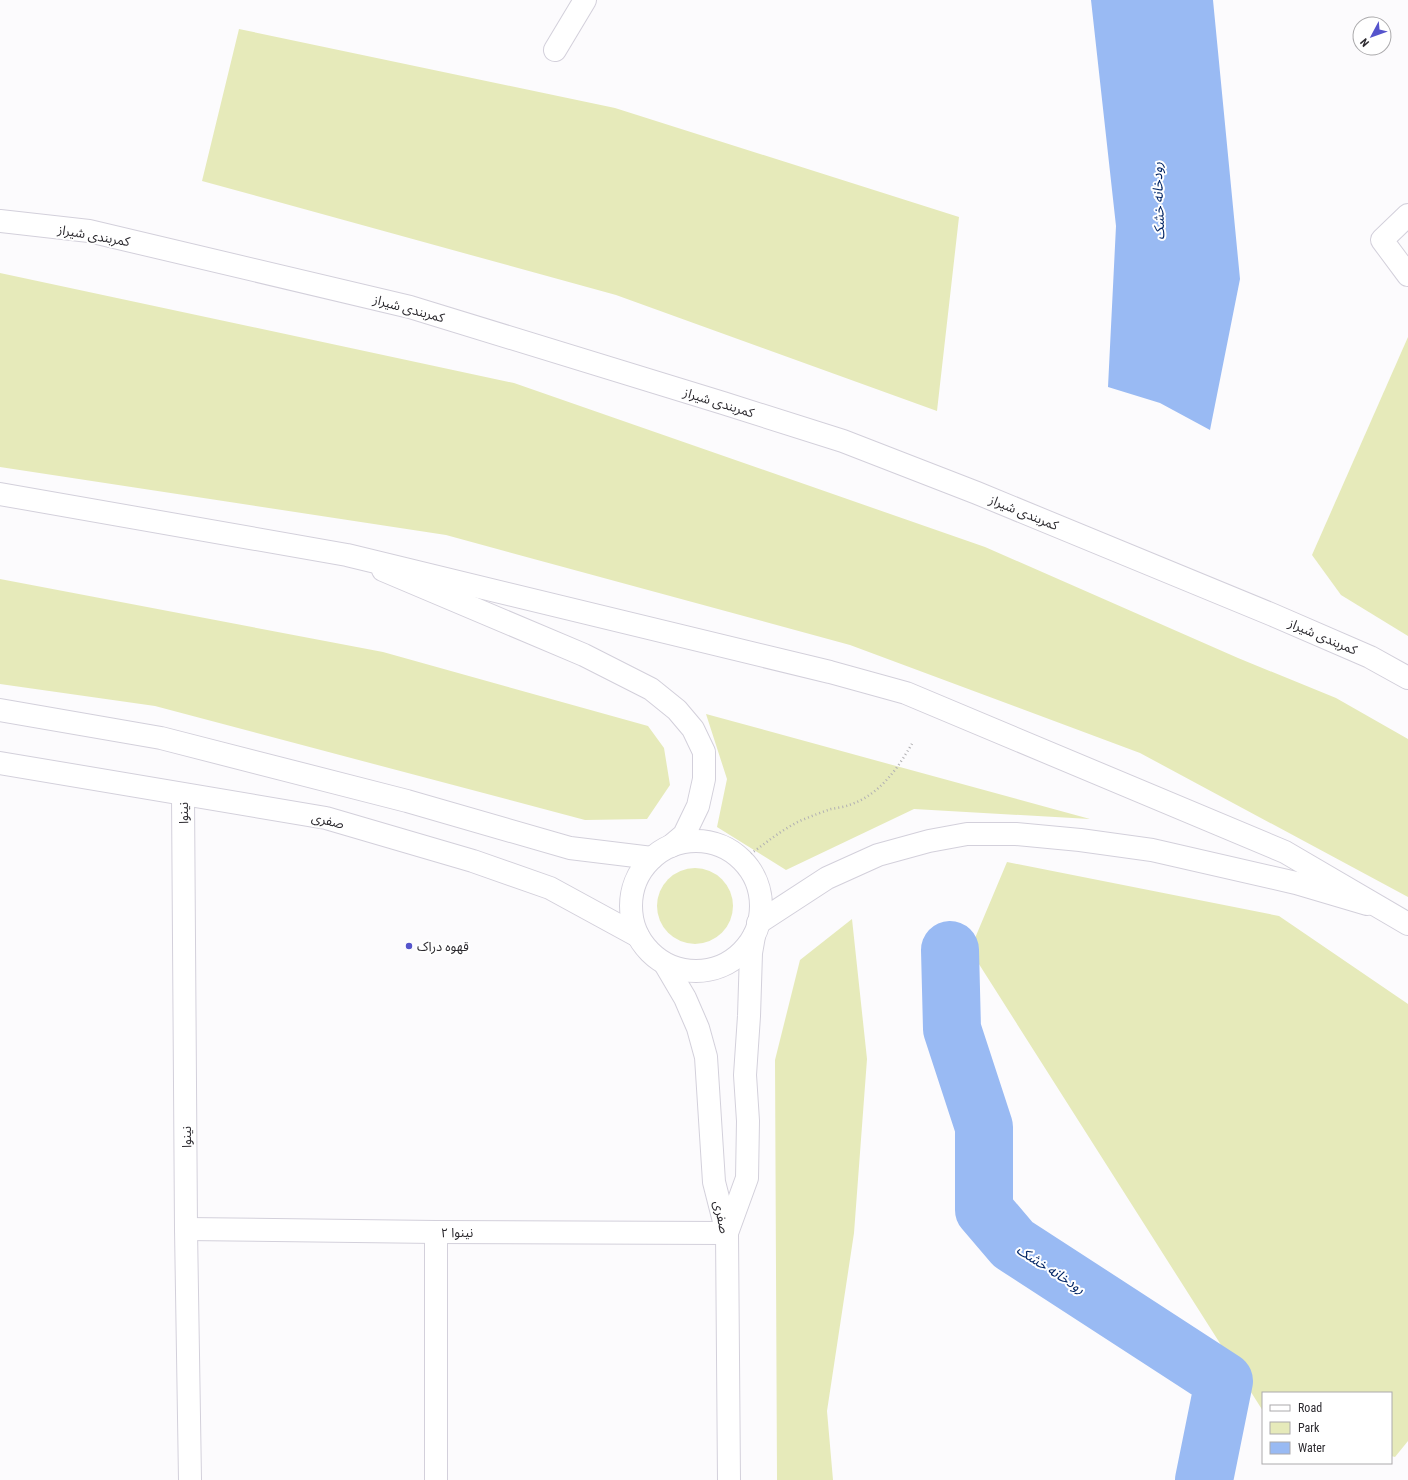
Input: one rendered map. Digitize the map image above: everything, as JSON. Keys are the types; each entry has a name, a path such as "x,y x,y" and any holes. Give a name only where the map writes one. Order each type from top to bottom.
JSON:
{"main road":[{"path":"555,50 585,0"},
{"path":"1408,215 1382,240 1408,274"},
{"name":"کمربندی شیراز","path":"0,221 89,231 410,307 843,441 977,493 1280,618 1370,657 1408,678"},
{"path":"0,494 347,555 822,670 906,693 1285,852 1408,924"},
{"path":"347,555 584,655 651,689 677,710 693,729 704,752 704,779 698,806 684,835 671,846 652,858 638,874 632,894 631,915 638,936 649,952 665,964 685,970 706,971 725,964 741,953 756,930 827,878 878,855 929,840 967,834 1016,834 1080,840 1152,850 1296,883 1385,910"},
{"path":"0,710 161,738 407,801 570,848 652,858"},
{"name":"صفری","path":"0,763 326,818 473,860 550,888 638,936"},
{"name":"نینوا","path":"183,794 186,1228 190,1480"},
{"path":"671,846 691,841 711,843 730,851 746,865 756,882 760,903 751,953 746,1075 748,1121 747,1178 727,1233"},
{"name":"صفری","path":"665,964 685,998 698,1028 706,1057 714,1182 727,1233 729,1480"},
{"name":"۲ نینوا","path":"186,1228 436,1232 727,1233"},
{"path":"436,1232 436,1480"}],"path":[{"path":"741,861 781,832 802,820 831,809 849,805 865,798 878,789 894,772 913,742"}],"green space":[{"path":"239,29 615,108 959,217 937,411 616,295 202,181"},
{"path":"0,273 514,383 985,547 1238,658 1336,698 1408,739 1408,897 1140,753 850,645 446,535 0,467"},
{"path":"1408,337 1408,636 1341,595 1312,555"},
{"path":"0,579 383,652 648,726 664,748 670,785 647,819 585,820 155,706 0,684"},
{"path":"706,714 1090,819 914,809 786,870 717,827 727,779"},
{"path":"1007,862 1279,916 1408,1004 1408,1441 1395,1457 1392,1456 1392,1392 1262,1392 1262,1409 970,950"},
{"path":"695,868 709,871 722,879 730,892 733,906 730,920 722,933 709,941 695,944 681,941 668,933 660,920 657,906 660,892 668,879 681,871"},
{"path":"852,919 867,1059 854,1233 827,1411 833,1480 777,1480 775,1060 800,960"}],"water":[{"path":"1091,0 1213,0 1240,279 1210,430 1160,403 1108,387 1116,226"}],"waterway":[{"name":"رودخانه خشک","path":"950,950 952,1029 984,1127 984,1210 1013,1244 1224,1381 1204,1480"}],"place":[{"name":"قهوه دراک","path":"409,946"}]}
